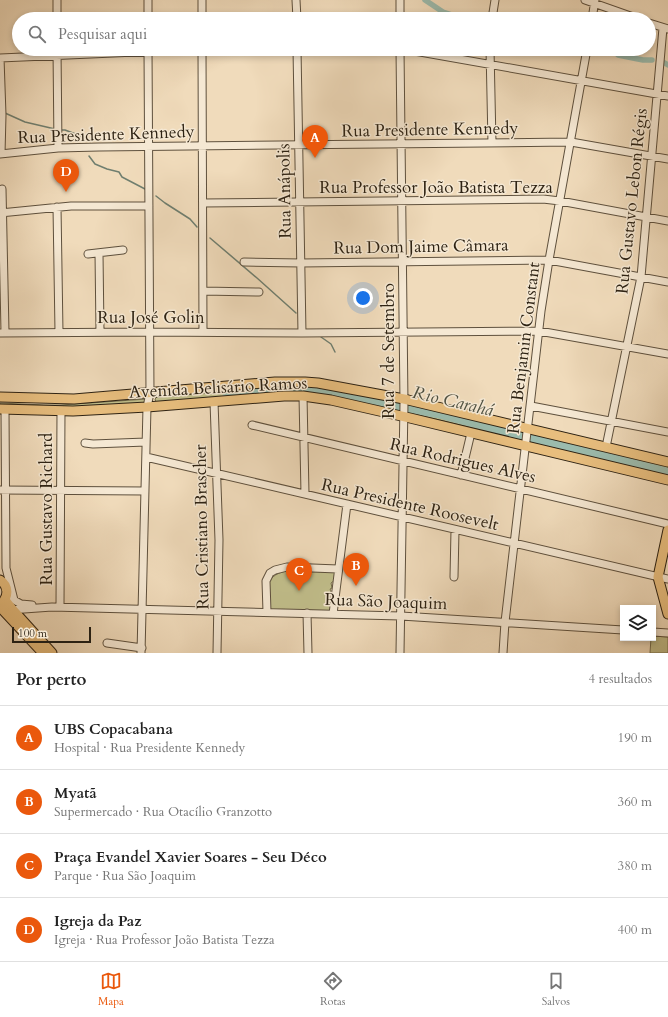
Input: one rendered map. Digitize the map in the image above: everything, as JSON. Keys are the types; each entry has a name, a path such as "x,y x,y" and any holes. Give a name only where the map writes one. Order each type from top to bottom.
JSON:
{"main road":[{"name":"Avenida Belisário Ramos","path":"0,397 74,399 275,382 325,384 404,407 471,433 526,444 668,480"},
{"name":"Avenida Belisário Ramos","path":"2,409 61,411 147,407 284,396 303,396 404,407 528,430 668,462"},
{"path":"668,530 658,577 668,614"},
{"path":"0,580 7,589 5,604 43,653"},
{"path":"5,604 52,653"}],"street":[{"path":"57,0 57,12"},
{"path":"148,0 148,12"},
{"path":"202,0 202,12"},
{"path":"296,0 297,12"},
{"path":"398,0 399,12"},
{"path":"493,12 495,0"},
{"path":"585,0 595,2 621,12"},
{"path":"593,12 595,2"},
{"name":"Rua Gustavo Lebon Régis","path":"606,447 641,277 657,94 665,28"},
{"path":"0,154 0,58 19,56"},
{"path":"57,56 58,148"},
{"path":"107,643 142,650 147,407 150,393 148,56"},
{"path":"203,56 203,332"},
{"name":"Rua Anápolis","path":"297,56 302,333"},
{"name":"Rua 7 de Setembro","path":"400,56 404,407 400,653"},
{"path":"441,56 668,96"},
{"path":"490,56 492,143"},
{"name":"Rua Benjamin Constant","path":"503,653 505,622 539,331 549,260 586,56"},
{"name":"Rua Presidente Kennedy","path":"0,154 58,148 99,147 571,142 668,159"},
{"path":"2,189 2,333"},
{"name":"Rua Professor João Batista Tezza","path":"203,203 528,199 560,201 668,221"},
{"path":"1,213 57,207 149,206"},
{"path":"57,207 59,332"},
{"path":"88,254 123,250"},
{"path":"99,253 100,332"},
{"name":"Rua Dom Jaime Câmara","path":"244,262 549,260 668,282"},
{"path":"203,291 259,292"},
{"name":"Rua José Golin","path":"2,333 539,331 668,354"},
{"path":"303,396 305,494"},
{"name":"Rua Cristiano Brascher","path":"214,402 219,540 217,653"},
{"path":"531,406 668,432"},
{"path":"2,409 2,569 10,584 5,604"},
{"name":"Rua Gustavo Richard","path":"60,607 61,411"},
{"name":"Rua Rodrigues Alves","path":"252,425 668,524"},
{"path":"461,475 471,433"},
{"path":"85,444 146,442"},
{"name":"Rua Presidente Roosevelt","path":"146,457 668,579"},
{"path":"3,490 145,491"},
{"path":"332,614 347,504"},
{"path":"454,577 455,530"},
{"path":"267,612 266,581 270,573 287,567 338,569"},
{"name":"Rua São Joaquim","path":"5,604 52,607 401,616 620,630"},
{"path":"307,613 308,653"},
{"path":"656,632 668,633"}],"shaded area":[{"path":"297,384 400,401 399,410 346,399 272,393 156,402 155,399 157,397"},
{"path":"147,399 146,404 56,409 0,407 0,403 61,405"},
{"path":"409,405 524,431 523,439 522,440 411,413 409,412"},
{"path":"532,432 668,465 668,475 531,443"},
{"path":"286,571 334,572 335,580 331,583 332,588 330,589 331,593 329,594 329,600 332,603 330,611 270,609 268,585 273,577"},
{"path":"656,636 668,637 668,653 650,653 651,641 656,641"}],"waterway":[{"path":"425,0 443,12"},
{"path":"623,56 643,60 652,60"},
{"path":"663,62 668,65"},
{"path":"5,113 25,122 55,129"},
{"path":"61,130 81,136 82,141"},
{"path":"89,156 95,164 119,172 122,177 145,189"},
{"path":"156,196 190,219 197,227"},
{"path":"210,238 296,313"},
{"path":"321,337 331,344 335,352"},
{"name":"Rio Carahá","path":"227,392 300,389 339,394 437,413 668,473"}],"place":[{"name":"UBS Copacabana","path":"315,158"},
{"name":"Igreja da Paz","path":"66,192"},
{"name":"Myatã","path":"356,586"},
{"name":"Praça Evandel Xavier Soares - Seu Déco","path":"299,591"}]}
